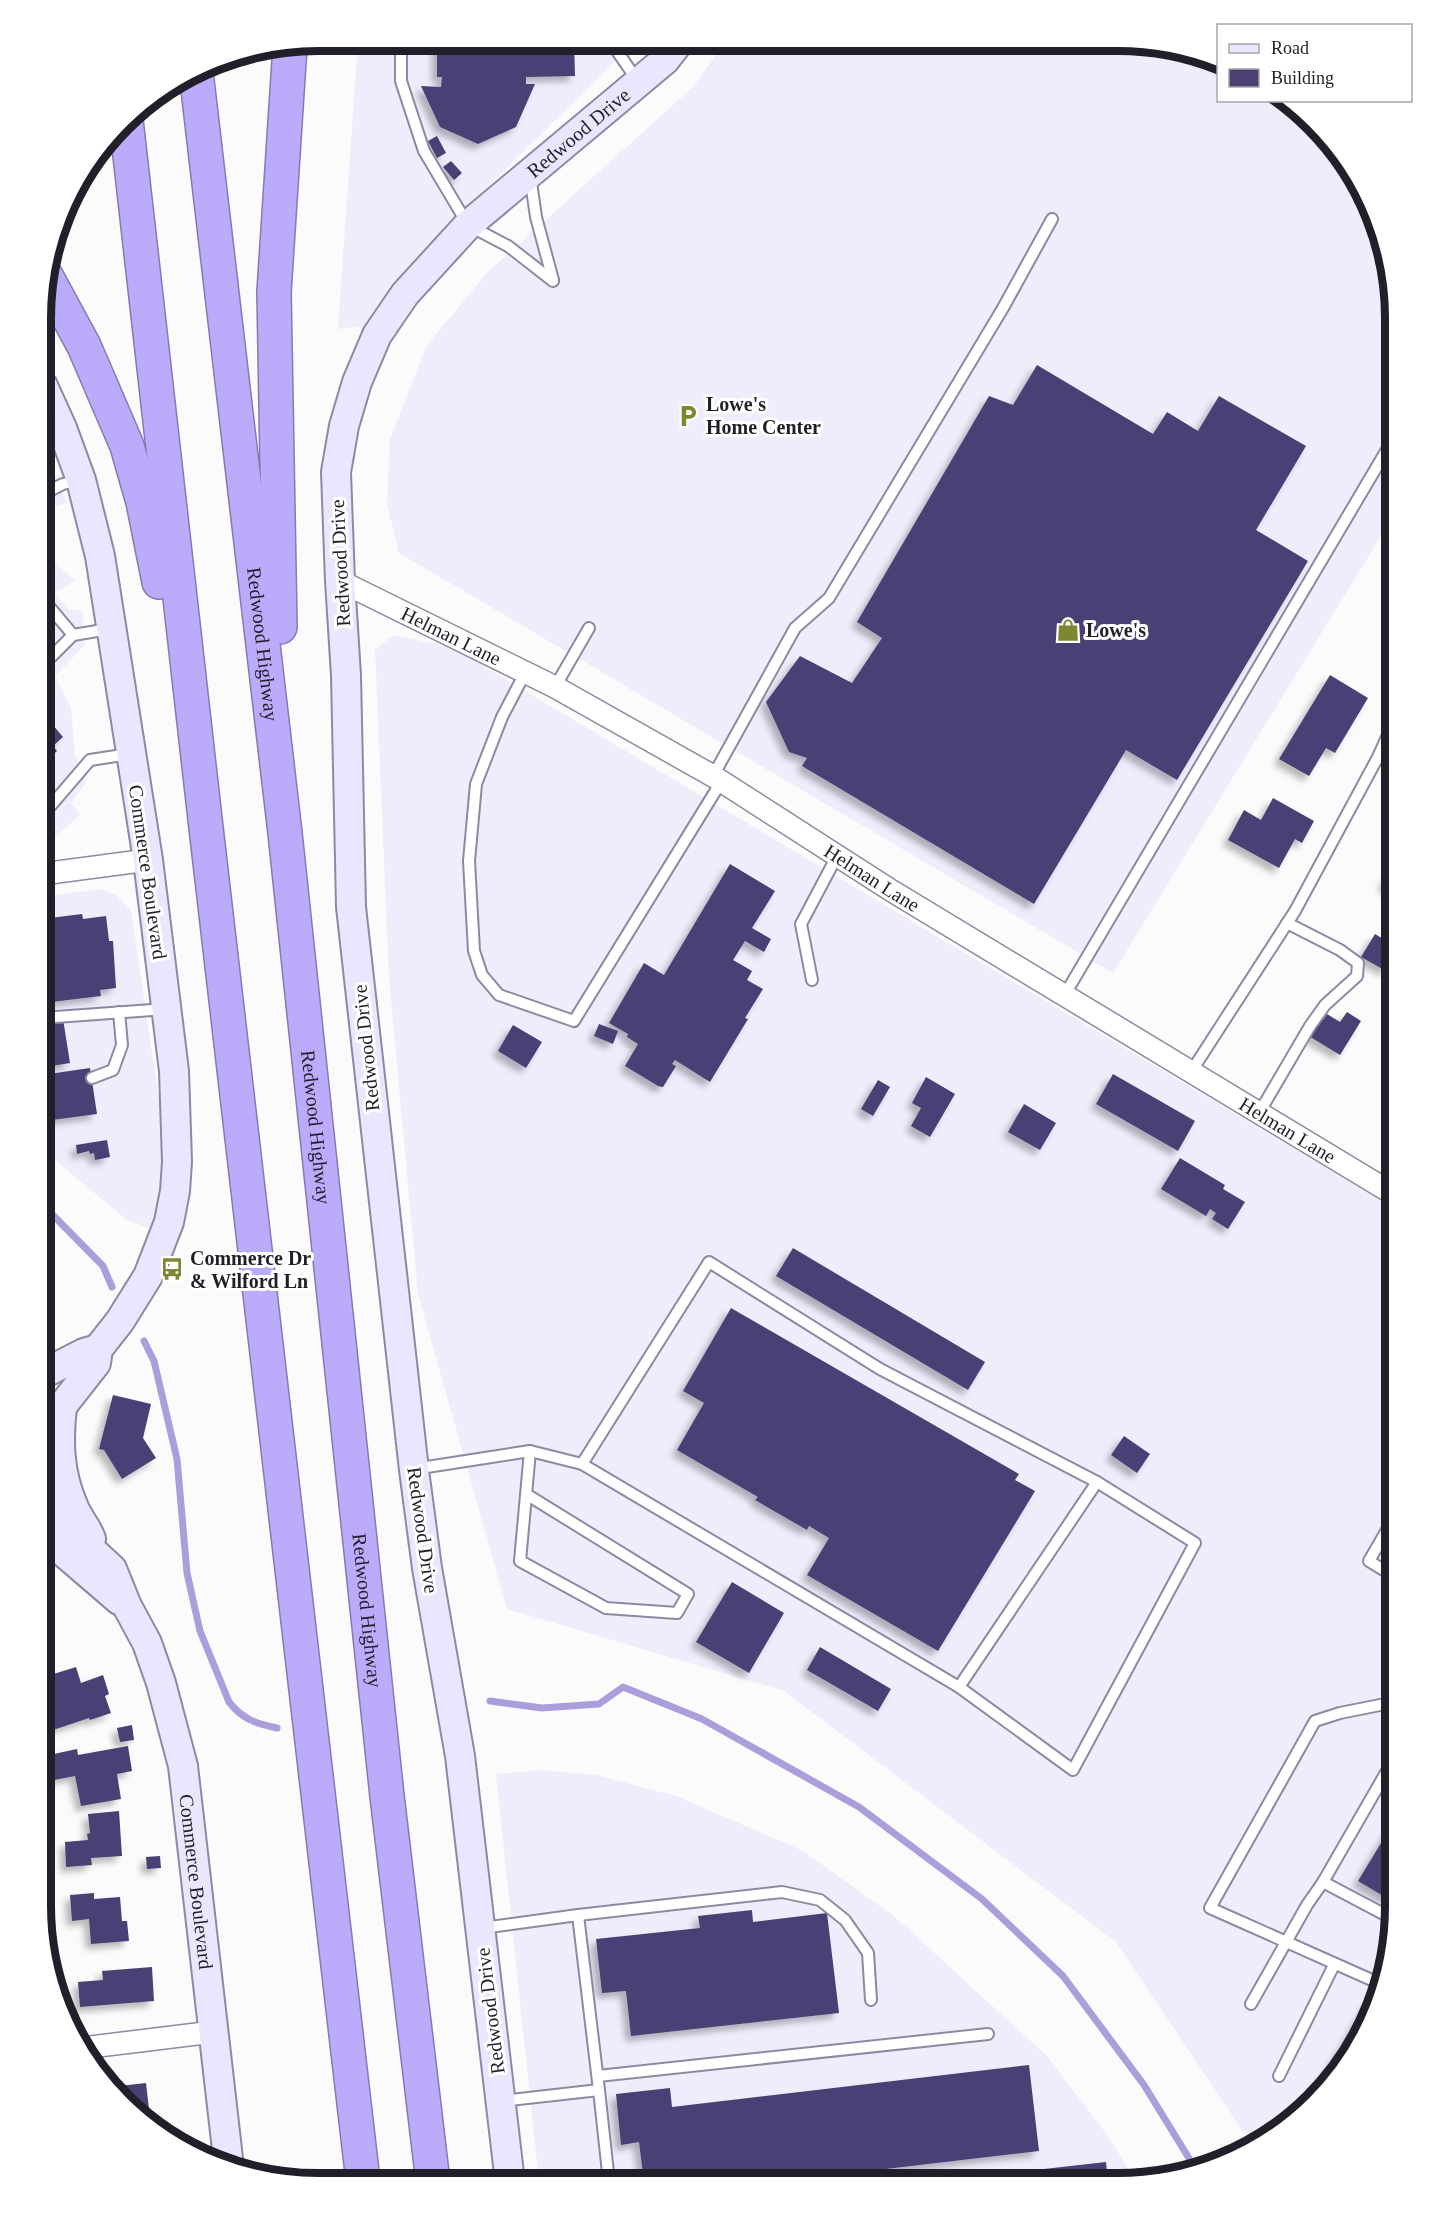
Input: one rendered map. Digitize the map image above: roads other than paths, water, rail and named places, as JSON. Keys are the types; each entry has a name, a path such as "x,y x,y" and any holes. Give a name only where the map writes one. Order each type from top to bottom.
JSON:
{"highway":[{"path":"285,833 274,390 274,292 290,53"},
{"name":"Redwood Highway","path":"196,81 285,833 387,1796 432,2173"},
{"path":"127,131 362,2173"},
{"path":"53,288 84,346 127,446 143,502 205,819"}],"main road":[{"name":"Redwood Drive","path":"509,2173 460,1756 427,1568 414,1470 351,907 346,675 336,472 344,426 357,382 376,335 405,294 468,225 639,83 672,51"},
{"name":"Commerce Boulevard","path":"51,404 81,480 100,556 148,860 174,1071 177,1162 175,1191 169,1222 148,1276 127,1310 98,1349 96,1363 51,1421"},
{"path":"51,1370 84,1353 98,1349"},
{"path":"62,1407 60,1430 62,1469 74,1508 89,1533 95,1552"},
{"name":"Commerce Boulevard","path":"51,1510 112,1569 127,1606 147,1643 161,1683 183,1766 228,2157"},
{"name":"Commerce Boulevard","path":"51,1541 127,1606"}],"street":[{"name":"Helman Lane","path":"340,581 555,687 717,779 1064,996 1385,1189"},
{"path":"51,873 148,860"},
{"path":"91,2047 213,2032"}],"lane":[{"path":"401,51 401,81 424,151 468,225 508,246 553,281 536,217 530,174"},
{"path":"617,51 639,83"},
{"path":"525,673 502,717 476,784 469,861 474,951 482,975 500,995 574,1021 717,779 795,628 829,598 998,317 1053,219"},
{"path":"1064,996 1385,453"},
{"path":"51,490 63,484 81,480"},
{"path":"51,609 73,635"},
{"path":"555,687 589,628"},
{"path":"51,657 73,635 111,629"},
{"path":"1191,1072 1287,923 1373,768 1385,741"},
{"path":"51,806 90,760 131,753"},
{"path":"812,980 801,924 837,856"},
{"path":"1258,1113 1325,1005 1357,976 1358,963 1340,950 1287,923"},
{"path":"51,1017 166,1009"},
{"path":"92,1078 113,1070 122,1045 119,1012"},
{"path":"414,1470 530,1451 582,1464 959,1687 1073,1770 1195,1543 1097,1482 880,1369 709,1262 582,1464"},
{"path":"526,1494 688,1594 676,1614 606,1608 520,1561 526,1494 530,1451"},
{"path":"959,1687 1097,1482"},
{"path":"1385,1533 1369,1561 1385,1570"},
{"path":"1374,1981 1209,1908 1315,1721 1340,1713 1385,1704"},
{"path":"1251,2004 1385,1774"},
{"path":"1323,1882 1385,1914"},
{"path":"480,1928 782,1892 820,1900 844,1920 868,1953 871,2001"},
{"path":"578,1916 608,2173"},
{"path":"1279,2076 1334,1965"},
{"path":"598,2076 988,2034"},
{"path":"501,2102 599,2090"}],"waterway":[{"path":"51,1213 103,1266 112,1287"},
{"path":"144,1341 154,1361 177,1459 187,1573 200,1631 229,1702 239,1713 250,1720 277,1728"},
{"path":"490,1701 542,1708 599,1704 623,1687 702,1719 859,1807 982,1899 1063,1976 1144,2085 1192,2163"}],"place":[{"name":"Lowe's Home Center","path":"688,416"},
{"name":"Lowe's","path":"1068,630"},
{"name":"Commerce Dr & Wilford Ln","path":"172,1269"}]}
